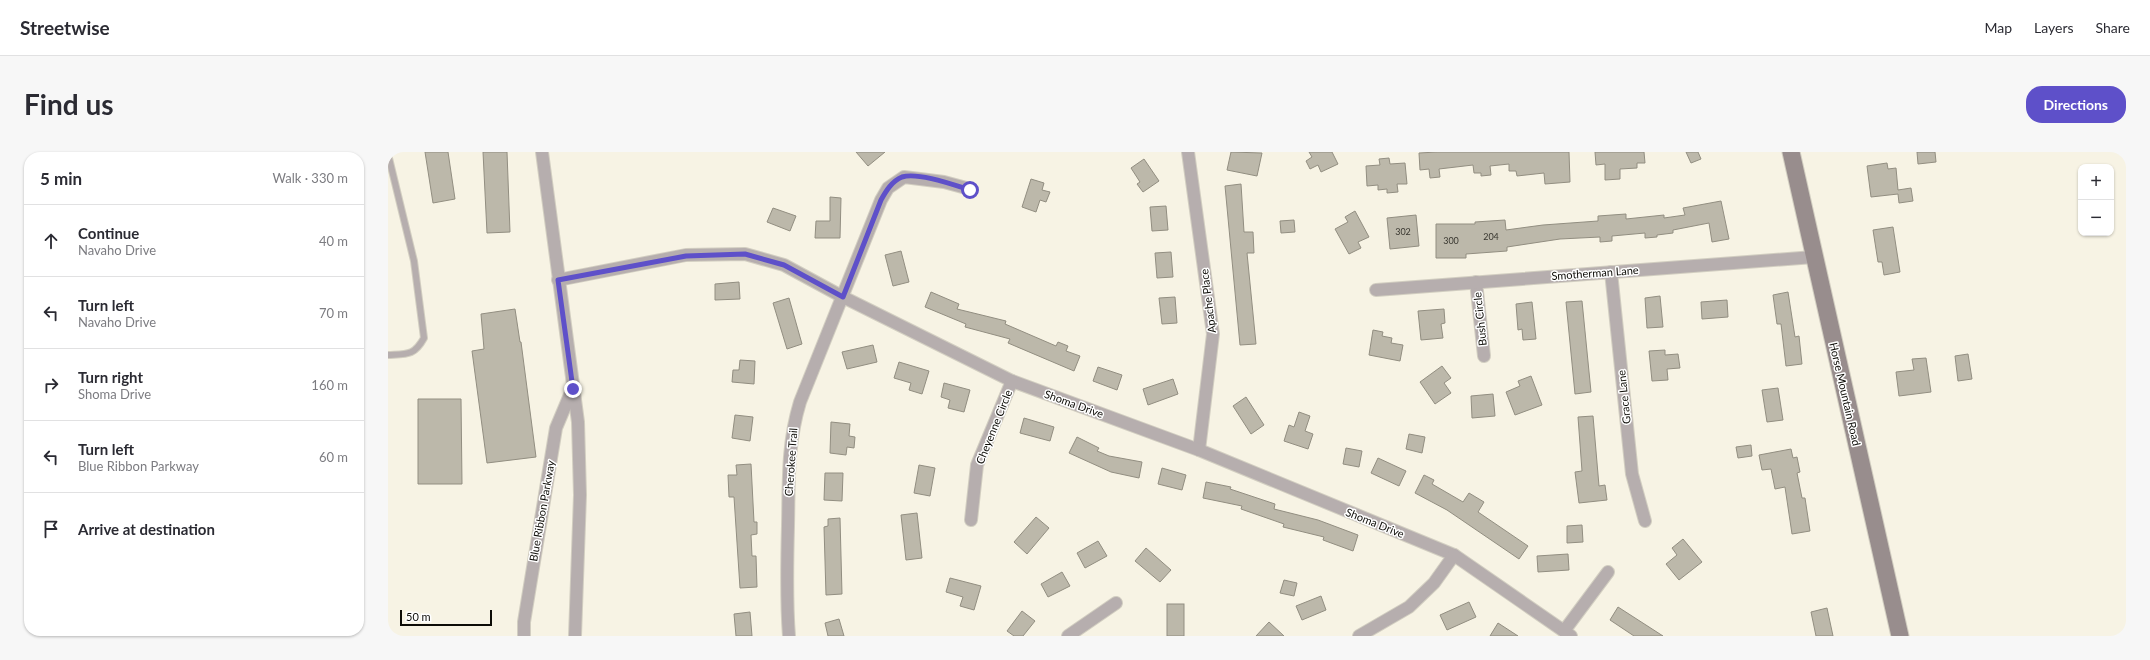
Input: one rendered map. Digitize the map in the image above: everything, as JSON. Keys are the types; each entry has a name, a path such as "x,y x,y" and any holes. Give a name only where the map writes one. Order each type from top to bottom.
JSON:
{"street":[{"path":"542,152 578,422 580,495 575,636"},
{"name":"Apache Place","path":"1188,152 1213,334 1199,450"},
{"name":"Horse Mountain Road","path":"1791,152 1900,636"},
{"name":"Cherokee Trail","path":"789,636 787,569 789,461 792,427 800,402 881,200 888,188 904,177 915,177 970,190"},
{"name":"Shoma Drive","path":"558,280 686,256 745,254 784,265 843,297 1012,381 1199,450 1454,555 1568,634"},
{"name":"Smotherman Lane","path":"1376,290 1814,257"},
{"name":"Grace Lane","path":"1611,272 1632,474 1645,521"},
{"name":"Bush Circle","path":"1476,282 1484,356"},
{"name":"Cheyenne Circle","path":"971,520 977,464 1012,381"},
{"name":"Blue Ribbon Parkway","path":"524,636 524,622 556,428 573,389"},
{"path":"1359,636 1408,607 1434,583 1454,555"},
{"path":"1568,634 1608,572"},
{"path":"1068,636 1116,603"}],"lane":[{"path":"388,154 414,261 424,338 418,348 412,353 388,355"}],"building":[{"path":"425,152 448,152 455,199 433,203"},
{"path":"483,152 507,152 510,232 487,233"},
{"path":"856,152 885,152 868,166"},
{"path":"1231,152 1262,153 1257,176 1227,170"},
{"path":"1309,152 1332,152 1338,164 1321,172 1318,165 1310,169 1306,161 1312,157"},
{"path":"1569,152 1570,182 1545,184 1544,173 1517,176 1516,171 1509,171 1509,164 1490,166 1491,175 1481,176 1481,173 1474,173 1473,165 1439,169 1440,177 1430,178 1429,169 1420,170 1419,153"},
{"path":"1595,152 1644,152 1645,163 1637,163 1637,168 1620,169 1620,179 1605,180 1605,164 1596,165"},
{"path":"1686,152 1698,152 1701,159 1691,163"},
{"path":"1917,152 1935,152 1936,162 1918,164"},
{"path":"1389,158 1390,164 1405,163 1407,184 1397,184 1398,192 1387,193 1387,189 1378,190 1378,185 1367,186 1366,166 1380,165 1379,159"},
{"path":"1144,159 1159,181 1143,192 1137,184 1140,182 1131,168"},
{"path":"1887,163 1888,169 1896,168 1898,190 1911,188 1913,201 1899,203 1898,194 1871,197 1867,166"},
{"path":"1031,179 1044,183 1042,190 1050,192 1046,202 1040,200 1036,212 1022,207"},
{"path":"1241,184 1244,232 1253,232 1254,253 1247,253 1256,344 1240,345 1225,186"},
{"path":"830,197 841,198 840,238 815,238 816,221 830,221"},
{"path":"1721,201 1729,239 1712,242 1709,223 1673,230 1673,233 1657,235 1657,237 1645,238 1645,233 1612,236 1612,241 1600,242 1600,237 1560,239 1507,247 1507,251 1466,254 1466,258 1436,258 1436,224 1475,224 1475,222 1505,220 1506,230 1543,225 1598,221 1598,216 1626,214 1626,219 1664,215 1664,218 1685,215 1683,208"},
{"path":"1166,206 1168,230 1152,231 1150,207"},
{"path":"773,208 796,216 790,231 767,222"},
{"path":"1355,211 1369,237 1358,242 1361,248 1349,254 1335,229 1348,222 1345,217"},
{"path":"1416,215 1419,246 1390,249 1387,218"},
{"path":"1294,220 1295,232 1281,233 1280,221"},
{"path":"1893,227 1900,272 1884,275 1882,262 1878,262 1873,230"},
{"path":"901,251 909,282 893,286 885,255"},
{"path":"1171,252 1173,277 1157,278 1155,253"},
{"path":"739,282 740,299 715,300 715,284"},
{"path":"931,292 959,304 957,309 1006,321 1005,324 1056,346 1058,342 1068,346 1066,351 1080,356 1074,371 1008,343 1010,339 965,327 966,324 925,307"},
{"path":"1788,292 1795,337 1799,336 1802,364 1786,366 1781,324 1777,324 1773,295"},
{"path":"1660,296 1663,327 1647,328 1645,298"},
{"path":"1175,297 1177,323 1162,324 1159,298"},
{"path":"789,298 802,344 787,349 773,303"},
{"path":"1727,300 1728,317 1702,319 1701,302"},
{"path":"1582,301 1591,392 1575,394 1566,302"},
{"path":"1532,302 1536,339 1523,340 1522,329 1518,330 1516,304"},
{"path":"515,309 521,342 536,457 487,463 472,351 484,349 481,314"},
{"path":"1444,309 1445,323 1441,324 1443,338 1421,340 1418,311"},
{"path":"1373,330 1383,332 1382,336 1392,338 1391,343 1403,345 1400,361 1369,355"},
{"path":"873,345 877,362 847,369 842,352"},
{"path":"1665,350 1665,355 1678,354 1680,368 1667,369 1668,380 1652,381 1649,351"},
{"path":"1968,354 1972,379 1958,381 1955,356"},
{"path":"1926,358 1931,392 1899,396 1896,372 1914,370 1912,359"},
{"path":"740,360 755,361 754,384 732,382 733,370 739,370"},
{"path":"899,362 929,371 922,394 909,390 911,383 894,378"},
{"path":"1442,366 1451,378 1444,383 1451,393 1435,404 1420,382"},
{"path":"1098,367 1122,375 1117,390 1093,381"},
{"path":"1531,376 1542,405 1515,415 1506,392 1520,386 1518,381"},
{"path":"1173,379 1178,394 1148,405 1143,389"},
{"path":"944,383 970,390 964,412 948,408 950,400 941,397"},
{"path":"1778,388 1783,420 1767,422 1762,390"},
{"path":"1493,394 1495,416 1472,418 1471,396"},
{"path":"1246,397 1264,425 1251,434 1233,406"},
{"path":"418,399 461,399 462,484 418,484"},
{"path":"1299,412 1310,416 1305,431 1313,434 1308,449 1284,441 1289,425 1294,427"},
{"path":"735,415 753,417 750,441 732,438"},
{"path":"1593,416 1599,486 1605,485 1607,500 1579,503 1575,472 1582,471 1578,417"},
{"path":"1024,418 1054,427 1050,441 1020,433"},
{"path":"831,422 850,424 849,436 855,437 854,448 847,447 846,455 830,453"},
{"path":"1409,434 1425,437 1422,453 1406,449"},
{"path":"1077,437 1099,448 1097,451 1109,456 1142,462 1139,478 1111,472 1069,453"},
{"path":"1751,445 1752,456 1738,458 1736,447"},
{"path":"1346,448 1362,451 1359,467 1343,464"},
{"path":"1791,449 1793,458 1797,457 1800,472 1797,473 1802,498 1805,498 1810,531 1792,534 1785,487 1775,489 1771,469 1762,470 1759,455"},
{"path":"1378,458 1406,471 1399,486 1371,473"},
{"path":"751,464 754,522 757,522 757,534 751,535 752,556 756,556 757,587 740,588 734,497 729,497 728,475 737,475 736,465"},
{"path":"919,465 935,468 930,496 914,493"},
{"path":"1162,468 1186,475 1182,490 1158,484"},
{"path":"825,473 843,473 842,501 824,500"},
{"path":"1424,475 1434,480 1432,484 1463,502 1469,493 1484,502 1478,512 1528,546 1519,559 1447,510 1415,493"},
{"path":"1206,482 1231,487 1230,489 1275,504 1274,509 1318,520 1358,535 1353,551 1323,540 1324,537 1283,527 1284,524 1241,509 1242,506 1203,498"},
{"path":"917,513 922,558 906,560 901,515"},
{"path":"1036,517 1049,528 1027,554 1014,542"},
{"path":"840,518 842,594 826,595 824,527 828,526 828,519"},
{"path":"1582,525 1583,542 1567,543 1567,526"},
{"path":"1683,539 1702,562 1679,580 1666,564 1677,555 1672,548"},
{"path":"1098,541 1107,556 1085,568 1077,553"},
{"path":"1146,548 1171,570 1160,582 1135,561"},
{"path":"1568,554 1569,570 1538,572 1537,556"},
{"path":"1062,572 1070,586 1048,597 1041,584"},
{"path":"950,578 981,586 974,610 960,606 963,597 946,592"},
{"path":"1284,580 1297,583 1294,596 1280,593"},
{"path":"1321,596 1326,610 1302,620 1296,606"},
{"path":"1469,602 1476,617 1447,630 1440,615"},
{"path":"1167,604 1184,604 1184,636 1167,636"},
{"path":"1618,607 1663,636 1634,636 1610,620"},
{"path":"1827,608 1833,636 1816,636 1811,612"},
{"path":"1022,611 1035,621 1023,636 1014,636 1007,631"},
{"path":"750,612 752,636 736,636 734,614"},
{"path":"839,619 844,636 828,636 825,623"},
{"path":"1269,622 1284,636 1256,636"},
{"path":"1498,623 1518,636 1490,636"}],"route":[{"path":"573,389 558,280 686,256 745,254 784,265 843,297 881,200 888,188 899,179 904,177 915,177 944,182 970,190"}]}
